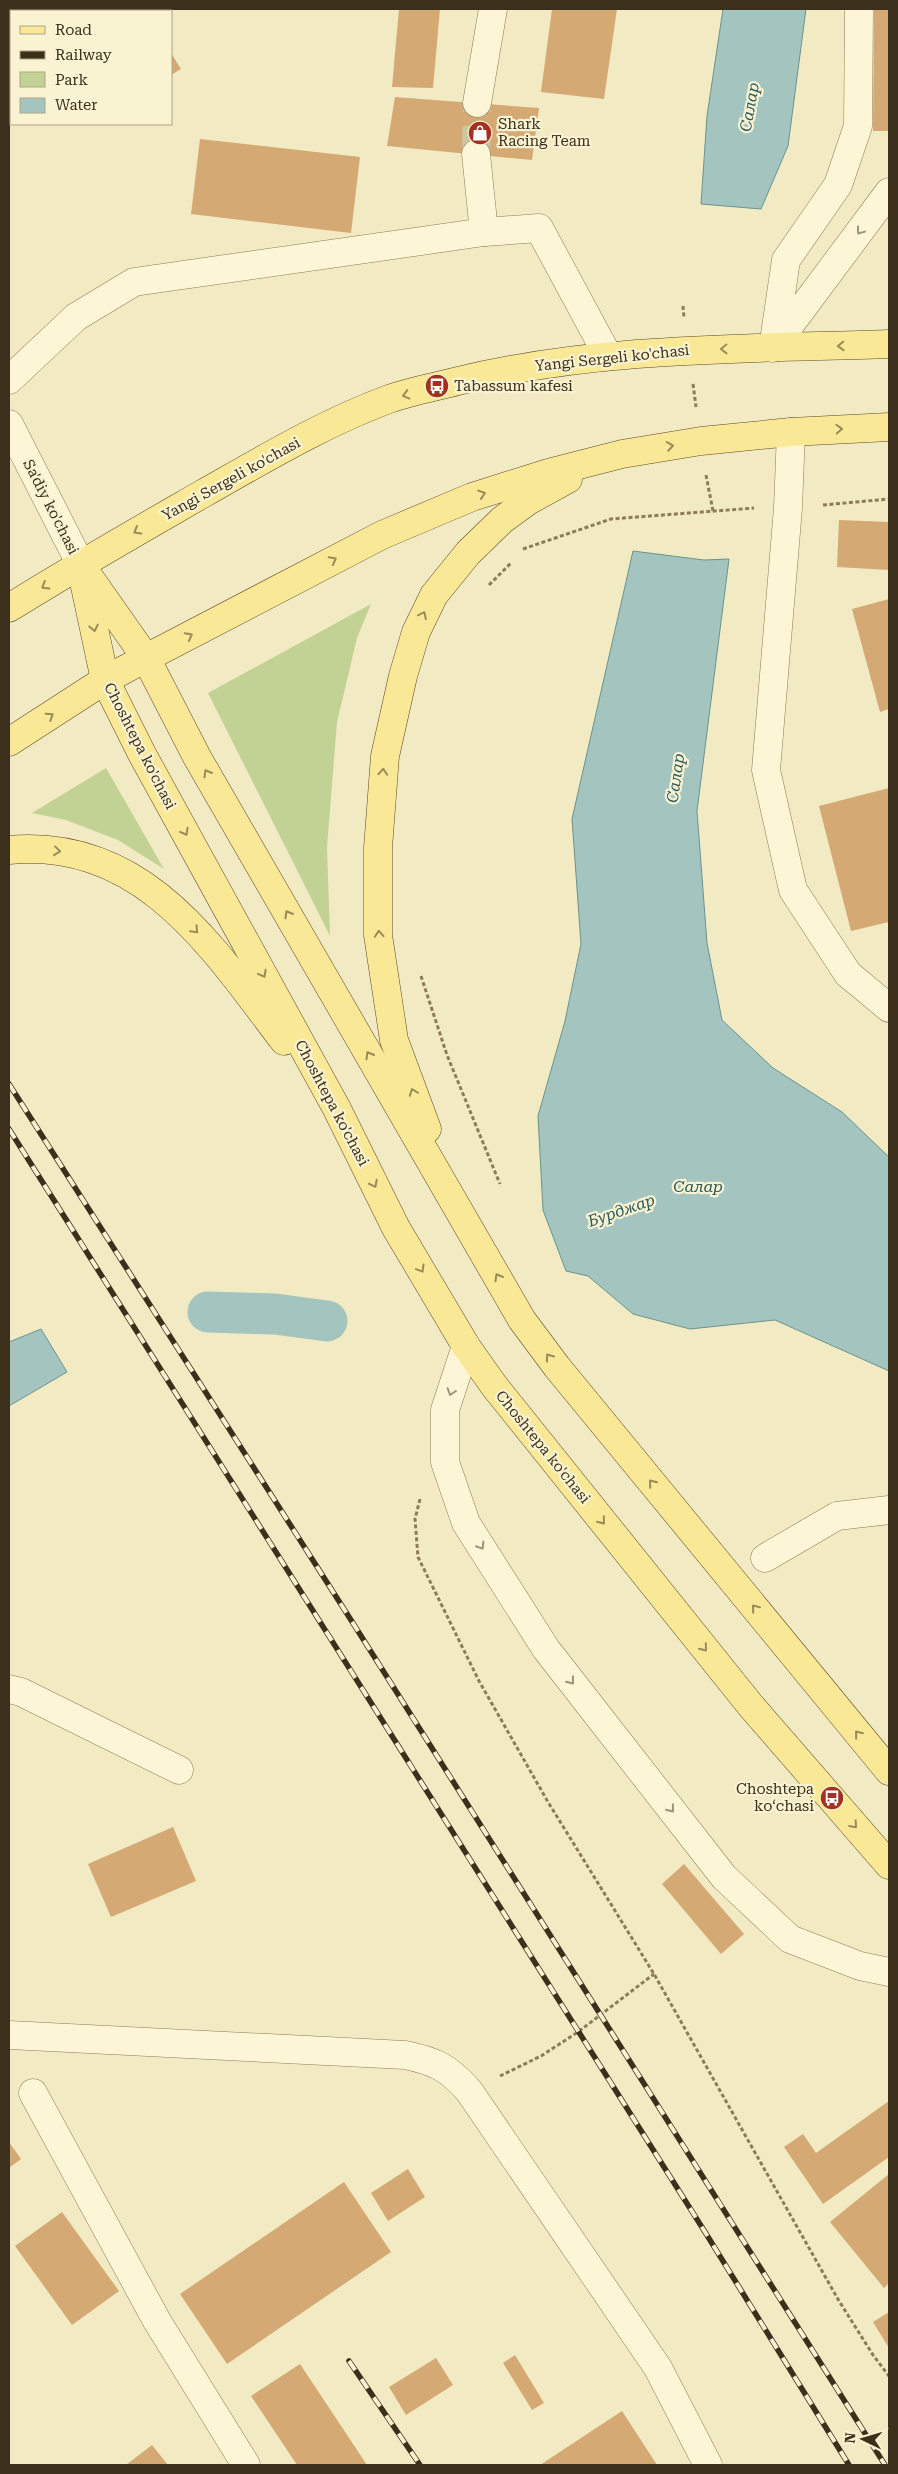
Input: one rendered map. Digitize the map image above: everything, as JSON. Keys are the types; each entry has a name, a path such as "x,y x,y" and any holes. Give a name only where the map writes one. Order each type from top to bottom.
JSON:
{"main road":[{"name":"Yangi Sergeli ko'chasi","path":"9,608 80,563 258,462 322,429 390,399 492,373 608,356 687,349 889,344"},
{"path":"9,742 105,680 146,658 347,553 472,497 548,473 622,454 701,441 791,432 889,427"},
{"path":"455,1203 394,1040 378,935 378,848 385,756 403,676 416,632 434,595 451,572 484,536 515,510 573,476 622,454"},
{"path":"80,563 146,658 202,766 522,1320 557,1367 889,1771"},
{"name":"Choshtepa ko'chasi","path":"80,563 105,680 142,754 337,1109 396,1228 466,1346 495,1387 751,1706 889,1865"},
{"path":"9,850 29,849 69,853 94,858 118,869 149,888 182,916 209,945 337,1109"}],"street":[{"path":"477,104 493,9"},
{"path":"772,348 786,260 838,184 858,126 859,9"},
{"path":"476,154 484,232"},
{"path":"772,348 889,192"},
{"path":"9,380 76,317 134,282 484,232 539,228 608,356"},
{"name":"Sa'diy ko'chasi","path":"9,424 80,563"},
{"path":"791,432 788,508 766,770 793,890 848,974 889,1008"},
{"path":"466,1346 445,1410 445,1462 466,1523 546,1649 724,1877 790,1939 860,1966 889,1972"},
{"path":"765,1558 837,1516 889,1510"},
{"path":"9,1689 21,1692 180,1770"},
{"path":"9,2036 405,2055 431,2060 454,2074 469,2091 658,2368 708,2465"},
{"path":"33,2093 157,2321 246,2465"}],"path":[{"path":"683,306 687,349 714,511"},
{"path":"521,550 611,519 714,511 788,508 889,499"},
{"path":"485,587 499,577 515,557"},
{"path":"420,971 447,1055 500,1184"},
{"path":"445,1462 422,1491 415,1519 418,1557 489,1698 548,1802 654,1974 839,2301 873,2355 889,2376"},
{"path":"469,2091 541,2056 578,2032 654,1974"}],"green space":[{"path":"371,604 357,638 337,722 327,847 330,936 208,693"},
{"path":"106,768 164,869 118,840 66,820 32,813"}],"water":[{"name":"Салар","path":"723,9 806,9 788,146 761,209 701,204 707,116"},
{"name":"Салар","path":"633,551 704,560 729,559 697,811 707,943 722,1020 773,1068 842,1112 889,1157 889,1371 775,1320 690,1329 633,1314 588,1276 566,1271 543,1210 538,1116 565,1021 581,944 572,819"},
{"path":"41,1329 67,1372 9,1406 9,1342"}],"building":[{"path":"56,9 145,10 57,10"},
{"path":"399,9 440,9 433,88 392,87"},
{"path":"552,9 617,9 604,99 541,92"},
{"path":"874,9 889,9 889,131 873,131"},
{"path":"172,55 181,69 172,74"},
{"path":"395,97 539,108 532,160 387,146"},
{"path":"200,139 360,157 351,233 191,214"},
{"path":"839,520 889,522 889,570 837,567"},
{"path":"889,599 889,709 880,712 852,609"},
{"path":"889,788 889,922 851,931 819,806"},
{"path":"173,1827 196,1881 111,1917 88,1864"},
{"path":"684,1864 744,1934 721,1954 662,1884"},
{"path":"889,2101 889,2157 823,2204 784,2147 803,2134 816,2153"},
{"path":"9,2142 21,2159 9,2168"},
{"path":"408,2169 425,2197 388,2221 371,2193"},
{"path":"889,2174 889,2283 884,2288 830,2222"},
{"path":"344,2182 391,2252 227,2364 180,2294"},
{"path":"62,2212 119,2291 72,2325 15,2246"},
{"path":"889,2312 889,2348 873,2322"},
{"path":"515,2355 544,2403 532,2410 503,2363"},
{"path":"436,2358 453,2385 406,2415 389,2387"},
{"path":"300,2364 367,2465 297,2465 251,2396"},
{"path":"622,2411 657,2465 540,2465"},
{"path":"152,2445 168,2465 126,2465"}],"waterway":[{"name":"Бурджар","path":"208,1312 275,1314 327,1321"}],"tunnel":[{"path":"476,154 477,103"}],"railway":[{"path":"9,1084 351,1620 885,2465"},
{"path":"9,1129 705,2232 849,2465"},
{"path":"349,2361 420,2465"}],"place":[{"name":"Shark Racing Team","path":"480,133"},
{"name":"Tabassum kafesi","path":"437,386"},
{"name":"Choshtepa koʻchasi","path":"832,1798"}]}
